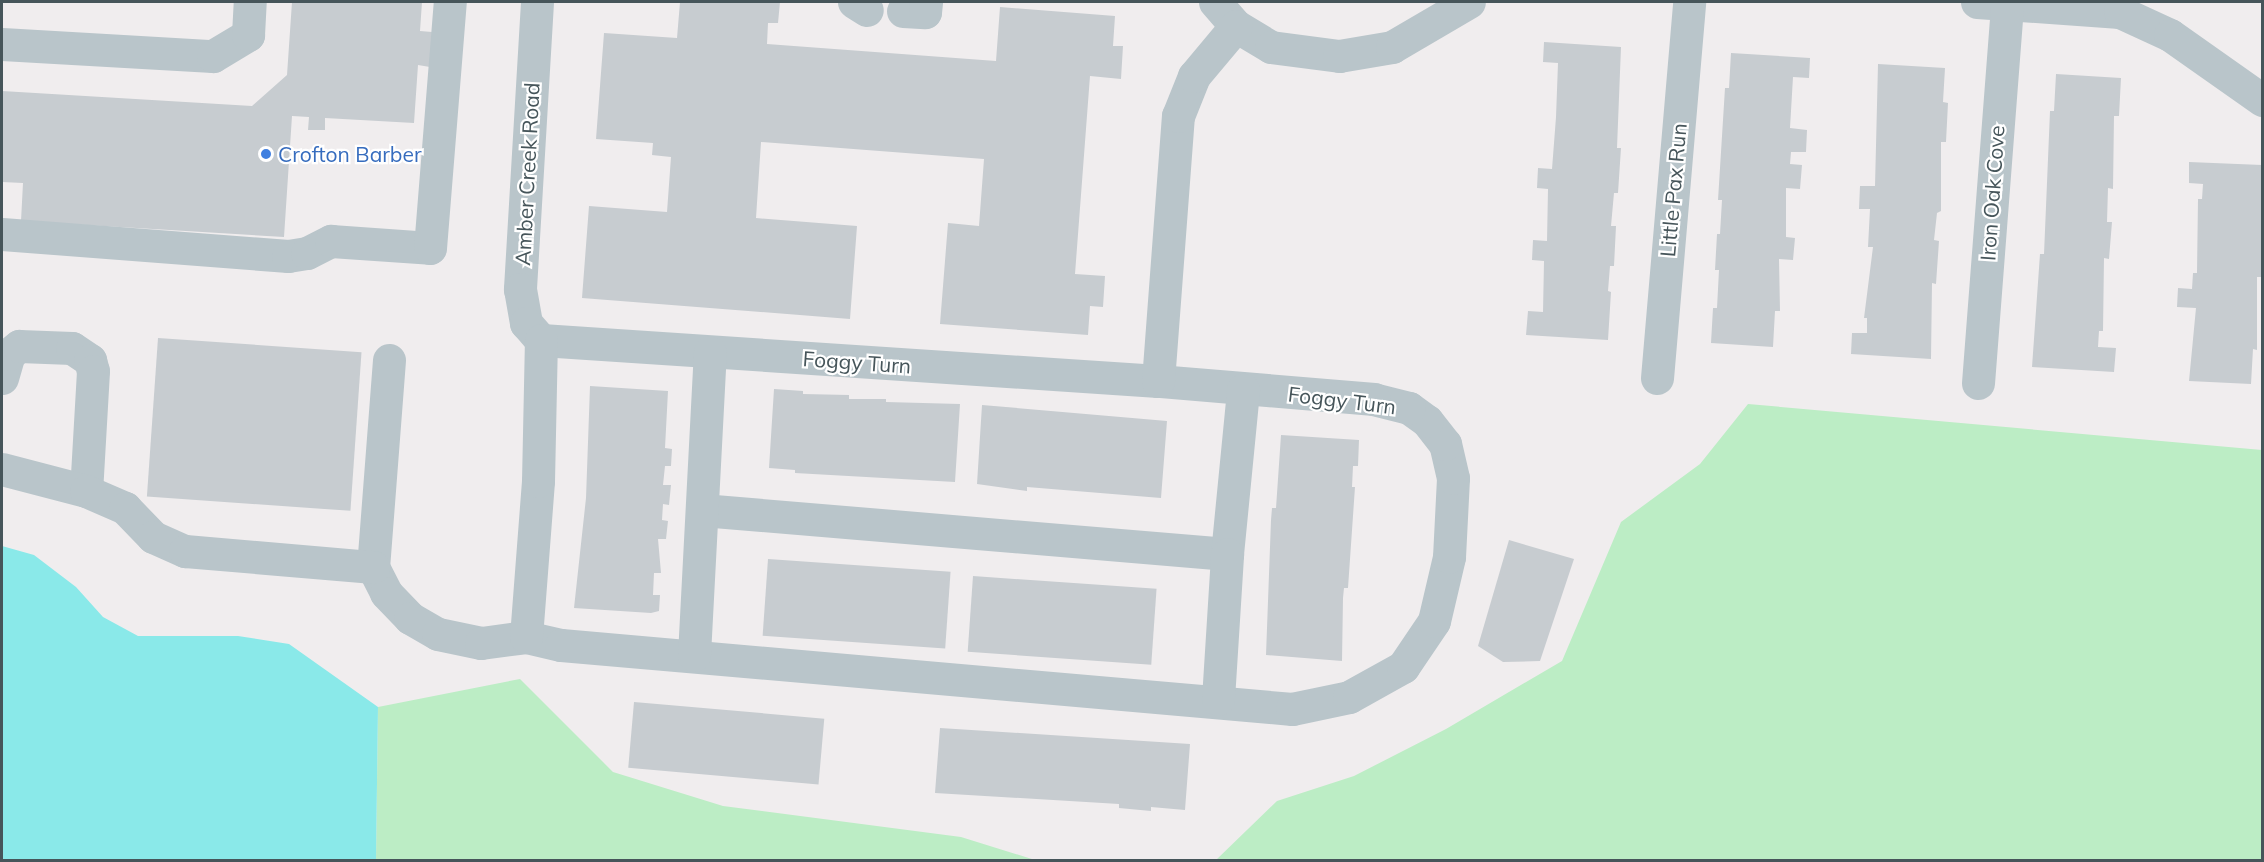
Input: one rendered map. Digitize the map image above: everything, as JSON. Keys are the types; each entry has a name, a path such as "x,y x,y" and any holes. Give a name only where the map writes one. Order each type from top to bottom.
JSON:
{"street":[{"path":"2,44 213,56 248,35 250,2"},
{"path":"2,234 288,256 307,253 331,241 430,248 450,2"},
{"name":"Amber Creek Road","path":"537,2 520,289 526,323 541,340"},
{"path":"1215,2 1236,26 1271,47 1339,56 1392,47 1469,2"},
{"name":"Little Pax Run","path":"1657,378 1689,2"},
{"path":"1992,2 2120,12 2187,45 2262,99"},
{"name":"Iron Oak Cove","path":"1978,383 1992,2"},
{"path":"1158,381 1178,116 1194,76 1236,26"},
{"path":"389,360 380,580 410,618 438,634 481,643 526,637 538,481 541,340"},
{"name":"Foggy Turn","path":"526,637 561,645 1218,699 1292,709 1349,697 1403,667 1434,621 1449,556 1453,478 1445,444 1427,421 1408,408 1374,399 1244,390 1158,381 541,340"},
{"path":"2,378 9,354 19,346 72,348 90,360 93,371 86,491"},
{"path":"694,655 710,352"},
{"path":"1218,699 1227,554 1244,390"},
{"path":"2,469 86,491 125,508 153,537 185,551 380,580"},
{"path":"702,510 1227,554"}],"green space":[{"path":"1748,404 2262,450 2262,860 1216,860 1277,801 1354,776 1446,729 1562,661 1621,522 1700,464"},
{"path":"520,679 613,772 723,806 961,837 1035,860 376,860 378,707"}],"water":[{"path":"2,546 34,555 76,587 103,617 138,636 238,636 289,644 378,707 376,860 2,860"}],"building":[{"path":"292,2 422,2 420,31 432,32 430,67 418,65 414,123 325,118 325,130 308,130 309,117 292,116 284,237 21,221 23,183 2,182 2,91 252,106 287,75"},
{"path":"680,2 780,2 778,23 768,23 767,44 996,61 1000,7 1115,16 1113,46 1123,46 1121,79 1090,76 1075,274 1105,276 1103,307 1090,306 1088,335 940,324 948,223 979,226 984,159 761,142 756,218 857,226 850,319 582,298 589,206 667,212 671,157 652,155 653,143 596,139 604,33 677,38"},
{"path":"1544,42 1621,47 1617,148 1621,148 1618,193 1614,193 1611,226 1616,226 1614,266 1610,266 1608,291 1611,292 1608,340 1526,335 1528,311 1543,312 1544,261 1532,260 1533,240 1547,241 1548,189 1537,188 1538,168 1552,169 1556,117 1558,63 1543,62"},
{"path":"1731,53 1810,58 1809,78 1793,77 1790,128 1807,130 1806,152 1791,152 1790,164 1802,165 1800,189 1786,188 1786,237 1795,238 1793,260 1779,259 1780,311 1775,311 1773,347 1711,343 1713,308 1717,308 1719,270 1715,270 1722,200 1718,200 1725,88 1729,88"},
{"path":"1878,64 1945,68 1943,102 1948,103 1946,142 1941,142 1941,211 1937,213 1934,240 1939,241 1936,284 1932,283 1931,359 1851,354 1852,333 1867,333 1867,318 1864,318 1873,247 1868,247 1870,209 1859,209 1860,186 1875,186"},
{"path":"2056,74 2121,78 2119,116 2114,116 2113,189 2108,188 2107,222 2112,222 2109,259 2104,258 2103,331 2099,331 2098,347 2116,348 2114,372 2032,367 2040,254 2044,254 2050,111 2054,111"},
{"path":"2189,162 2262,165 2262,277 2257,277 2257,350 2253,349 2251,384 2189,381 2196,308 2177,307 2178,288 2192,289 2193,273 2197,273 2198,199 2202,199 2203,184 2189,183"},
{"path":"158,338 362,352 350,511 147,497"},
{"path":"590,386 668,391 665,448 672,449 671,466 665,466 663,485 671,485 669,505 663,504 662,520 668,521 666,539 658,539 661,573 654,573 653,595 660,595 659,611 651,613 574,608 586,498"},
{"path":"774,389 803,391 803,394 849,395 849,399 886,399 886,402 960,404 955,482 795,473 795,470 769,468"},
{"path":"982,405 1167,421 1161,498 1027,487 1027,491 977,484"},
{"path":"1281,435 1359,440 1358,466 1353,466 1352,487 1355,487 1348,588 1344,588 1343,598 1342,661 1266,655 1271,520 1272,508 1276,508"},
{"path":"1509,540 1574,559 1540,661 1503,662 1478,646"},
{"path":"768,559 951,572 945,649 763,636"},
{"path":"973,576 1157,589 1151,665 968,652"},
{"path":"634,702 824,719 819,784 628,768"},
{"path":"940,728 1190,744 1185,810 1151,807 1151,811 1119,808 1119,804 935,793"}],"place":[{"name":"Crofton Barber","path":"266,154"}]}
